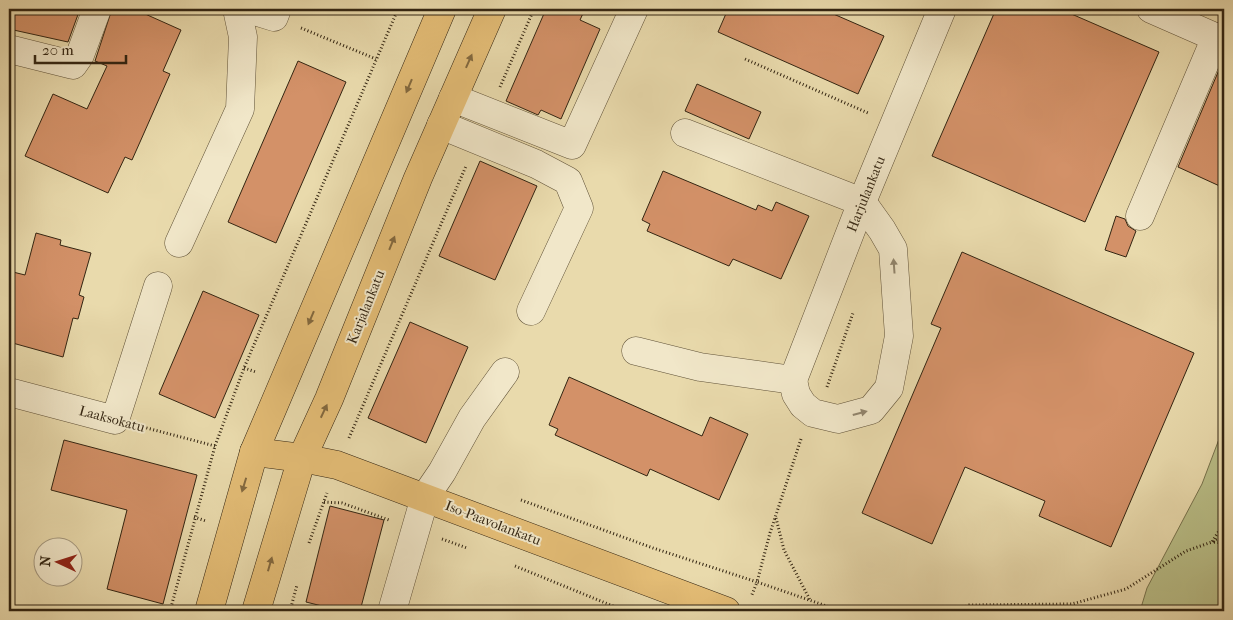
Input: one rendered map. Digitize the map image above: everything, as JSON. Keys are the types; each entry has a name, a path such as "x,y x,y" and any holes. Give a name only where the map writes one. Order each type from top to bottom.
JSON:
{"main road":[{"path":"209,611 254,452 442,9"},
{"name":"Karjalankatu","path":"256,611 302,458 329,399 441,125 492,9"},
{"name":"Iso-Paavolankatu","path":"254,452 337,465 726,611"}],"street":[{"path":"9,49 73,65 80,55 97,9"},
{"path":"178,243 240,109 243,37 237,9"},
{"path":"248,9 276,13"},
{"path":"453,98 572,145 634,9"},
{"name":"Harjulankatu","path":"793,380 862,202 942,9"},
{"path":"1140,216 1220,39 1192,17 1151,9"},
{"path":"441,125 536,164 568,181 579,208 531,311"},
{"path":"636,351 700,368 793,380 796,394 803,405 813,413 838,420 871,410 889,388 899,336 893,249 862,202 685,133"},
{"path":"115,420 158,286"},
{"path":"392,611 425,497 442,472 472,418 505,372"},
{"name":"Laaksokatu","path":"9,392 115,420"}],"path":[{"path":"170,611 215,446 244,368 398,9"},
{"path":"489,112 534,9"},
{"path":"276,13 376,59"},
{"path":"745,59 876,116"},
{"path":"307,550 337,465 477,141"},
{"path":"757,582 803,433 813,413"},
{"name":"Laaksokatu","path":"115,420 215,446"},
{"path":"350,438 359,441"},
{"path":"516,498 653,548 841,611"},
{"path":"324,502 342,503 468,548"},
{"path":"776,517 784,550 810,600"},
{"path":"1212,542 1224,523"},
{"path":"956,611 969,605 1072,604 1126,589 1186,551 1212,542 1224,534"},
{"path":"1212,542 1224,543"},
{"path":"512,564 625,611"},
{"path":"290,611 300,576"}],"green space":[{"path":"1224,426 1224,611 1140,611 1147,588 1202,484"}],"building":[{"path":"9,9 80,9 68,42 9,29"},
{"path":"112,9 134,9 181,30 163,71 170,74 132,160 125,157 108,193 25,156 53,94 87,109 107,66 95,61"},
{"path":"546,9 585,9 580,20 600,29 561,119 541,110 538,115 506,101"},
{"path":"728,9 822,9 884,36 858,94 718,32"},
{"path":"996,9 1060,9 1159,52 1085,222 932,156"},
{"path":"1224,58 1224,188 1178,167"},
{"path":"298,61 346,82 276,243 228,222"},
{"path":"697,84 761,112 749,139 685,111"},
{"path":"480,161 537,186 495,280 439,256"},
{"path":"663,171 756,210 758,205 772,211 776,202 809,216 781,279 733,259 729,266 647,231 650,224 642,220"},
{"path":"1116,216 1125,219 1128,226 1136,231 1126,257 1105,250"},
{"path":"36,233 61,240 60,245 91,253 79,295 84,297 78,319 73,318 63,357 9,342 9,271 25,275"},
{"path":"962,252 1194,353 1111,547 1039,516 1045,501 965,467 932,544 862,513 941,328 931,324"},
{"path":"203,291 259,315 215,418 159,394"},
{"path":"410,322 468,347 426,443 368,418"},
{"path":"569,377 702,436 710,417 748,434 719,500 650,469 647,476 555,435 558,429 549,425"},
{"path":"64,440 197,475 163,604 107,589 127,510 51,490"},
{"path":"330,506 384,520 360,611 342,611 306,602"}]}
